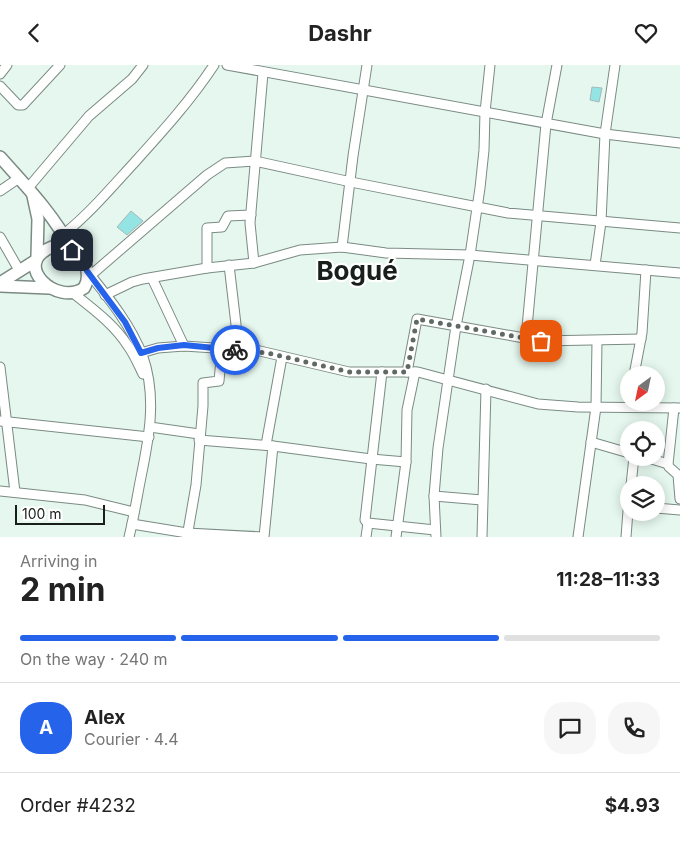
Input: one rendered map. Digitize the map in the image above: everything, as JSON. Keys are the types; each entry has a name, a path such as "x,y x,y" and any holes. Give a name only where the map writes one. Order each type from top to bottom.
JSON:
{"main road":[{"path":"0,157 31,191 64,234 72,250 80,257 89,273 87,284 84,288 73,293 49,288 0,285"},
{"path":"31,191 38,219 35,270 49,288"},
{"path":"0,285 52,247 72,250"}],"street":[{"path":"0,74 8,65"},
{"path":"0,86 18,105 23,105 60,65"},
{"path":"31,191 88,116 132,79 143,65"},
{"path":"64,234 80,221 163,130 205,79 214,65"},
{"path":"227,65 605,134 680,143"},
{"path":"342,247 366,65"},
{"path":"368,523 435,534 434,496 438,449 456,326 477,207 484,150 485,112 490,65"},
{"path":"526,338 546,123 557,65"},
{"path":"595,265 601,222 605,134 615,65"},
{"path":"254,263 251,215 263,73"},
{"path":"129,537 150,427 151,411 146,367 125,322 89,273 219,165 230,162 255,161 477,207 538,216 680,228"},
{"path":"0,191 19,178"},
{"path":"207,268 207,228 222,227 228,216 251,215"},
{"path":"0,237 19,270"},
{"path":"105,295 132,282 207,268 254,263 300,250 342,247 386,253 470,255 680,273"},
{"path":"229,265 239,350"},
{"path":"636,366 641,339 646,270"},
{"path":"152,278 184,345"},
{"path":"73,293 102,317 128,345 148,383"},
{"path":"396,537 406,462 407,410 417,319 548,341 641,339"},
{"path":"578,537 596,407 597,341"},
{"path":"141,353 158,348 184,345 268,353 349,372 411,372 448,379 538,404 596,407 620,406"},
{"path":"187,535 196,485 203,407 203,383 219,381 222,349"},
{"path":"132,524 187,535 264,537 269,446 282,357"},
{"path":"0,367 3,421 15,492"},
{"path":"366,537 368,523 365,520 382,372"},
{"path":"482,537 486,389"},
{"path":"668,464 677,408"},
{"path":"3,421 149,437"},
{"path":"150,427 199,437 406,462"},
{"path":"591,442 620,450"},
{"path":"665,463 678,475 680,499"},
{"path":"0,491 85,500 134,512"},
{"path":"434,496 482,500"},
{"path":"665,509 680,510"},
{"path":"626,537 627,521"}],"building":[{"path":"592,87 602,88 599,102 590,100"},
{"path":"131,211 143,221 127,235 117,227"}],"way so far":[{"path":"235,350 268,353 349,372 407,372 417,319 541,341"}],"district":[{"name":"Bogué","path":"357,270"}],"route":[{"path":"72,250 80,257 87,271 125,322 141,353 158,348 184,345 235,350"}]}
